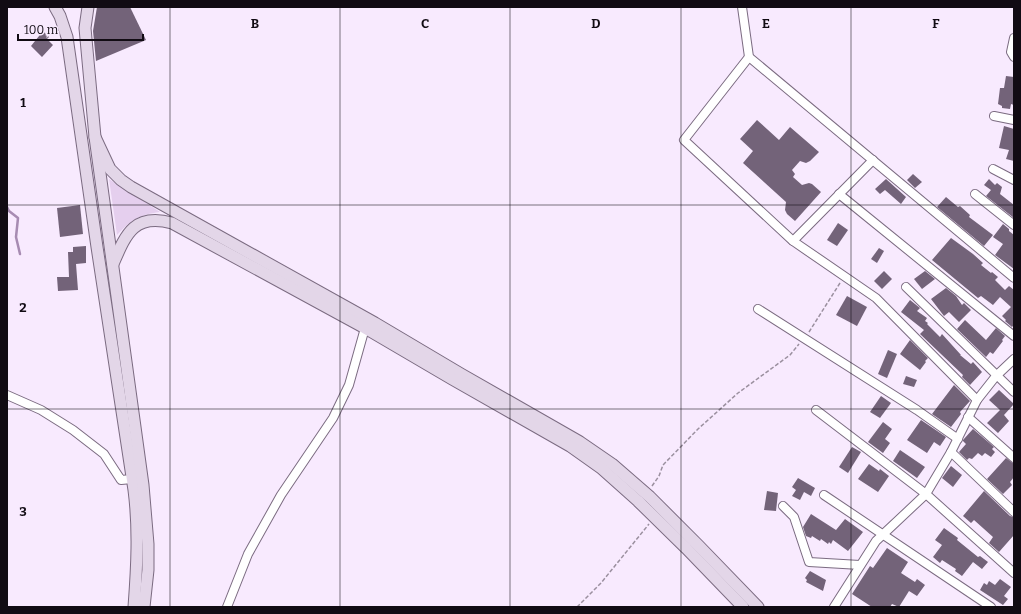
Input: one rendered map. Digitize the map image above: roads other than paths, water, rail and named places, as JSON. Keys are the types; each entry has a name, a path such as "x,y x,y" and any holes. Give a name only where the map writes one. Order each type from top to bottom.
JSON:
{"street":[{"path":"55,7 68,37 132,479 137,517 137,566 134,607"},
{"path":"88,7 85,28 88,70 143,485 148,544 148,570 144,607"},
{"path":"742,7 749,57 1014,278"},
{"path":"1014,38 1011,52 1014,57"},
{"path":"749,57 684,140 793,241 876,298 977,400"},
{"path":"72,71 88,70"},
{"path":"994,116 1014,120"},
{"path":"96,137 110,169 131,187 375,323 461,374 601,468 655,517 742,607"},
{"path":"793,241 873,160"},
{"path":"993,169 1014,180"},
{"path":"839,194 1014,336"},
{"path":"975,194 1014,225"},
{"path":"113,264 126,236 135,226 147,221 160,220 172,223 365,328 452,379 507,404 580,442 612,464 646,494 758,607"},
{"path":"203,240 209,230"},
{"path":"906,287 1014,392"},
{"path":"758,309 917,410 958,439"},
{"path":"227,607 248,554 281,495 333,418 349,385 365,328"},
{"path":"834,607 876,541 926,494 951,452 977,400 996,376 1014,359"},
{"path":"115,369 127,367"},
{"path":"7,395 41,410 73,430 104,454 121,480 132,479"},
{"path":"816,410 926,494 1014,573"},
{"path":"968,417 1014,458"},
{"path":"951,452 1014,512"},
{"path":"824,495 991,607"},
{"path":"783,506 794,517 809,562 860,565"}],"waterway":[{"path":"7,207 9,211 18,218 16,237 20,254"}]}
